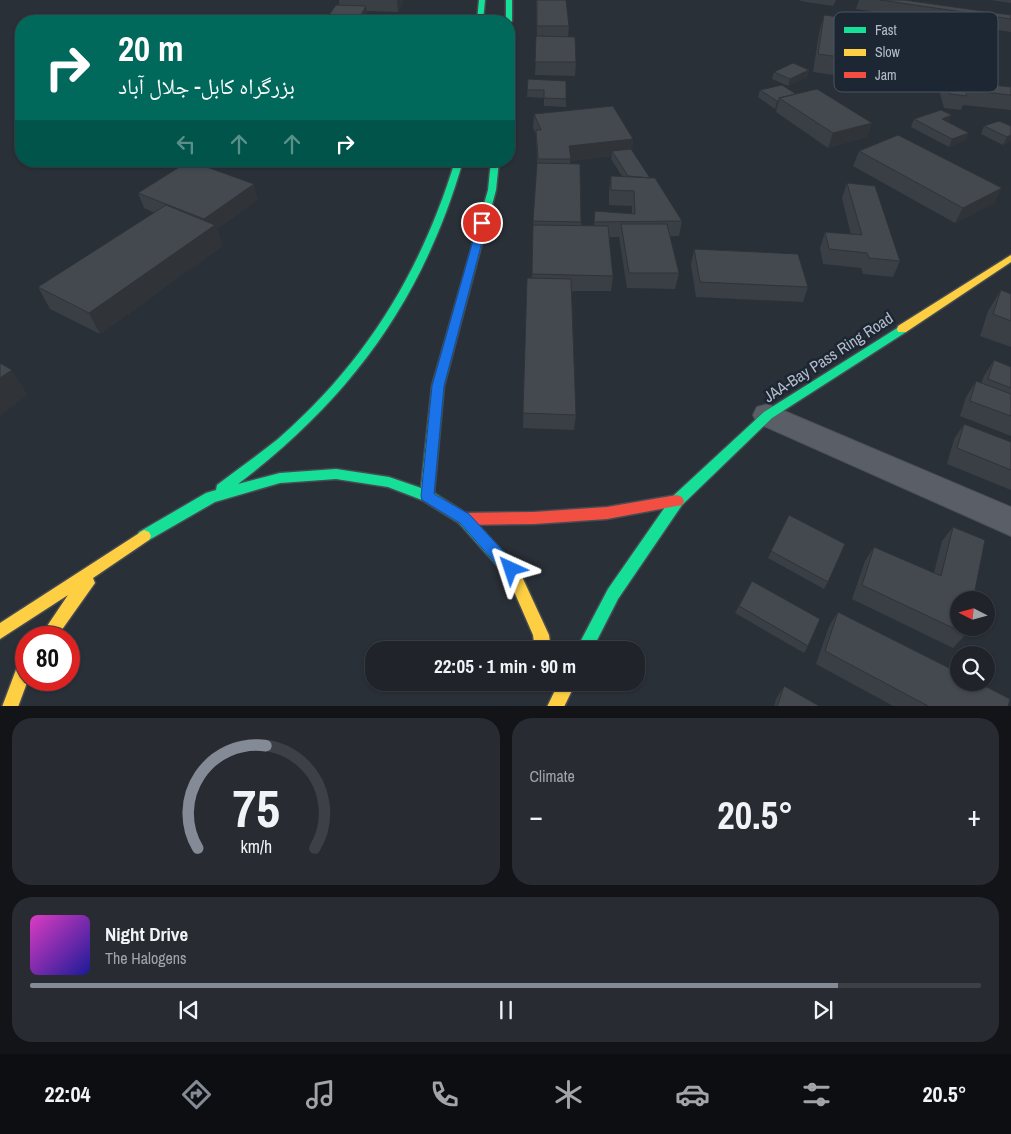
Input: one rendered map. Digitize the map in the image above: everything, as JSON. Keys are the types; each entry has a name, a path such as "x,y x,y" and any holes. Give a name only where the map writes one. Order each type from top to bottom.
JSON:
{"highway":[{"path":"481,15 482,0"},
{"path":"509,0 509,15"},
{"path":"0,632 151,531 212,497 290,436 343,380 382,328 426,256 455,184 458,167"},
{"path":"427,496 438,386 492,190 494,167"},
{"name":"JAA-Bay Pass Ring Road","path":"589,641 614,594 677,501 768,415 1011,258"},
{"path":"212,497 280,478 336,474 389,482 427,496 464,519 511,569 541,635 542,641"},
{"path":"464,519 534,518 608,513 677,501"},
{"path":"55,626 81,589 151,531"},
{"path":"10,706 16,691"},
{"path":"551,704 561,691"}],"street":[{"path":"768,415 1011,522"}],"building":[{"path":"537,0 566,0 569,26 537,26"},
{"path":"880,0 904,0 990,12 963,12"},
{"path":"336,5 366,6 361,15 329,15"},
{"path":"998,13 1011,15 1011,19 998,17"},
{"path":"824,15 834,16 834,56 818,54"},
{"path":"536,36 575,37 576,62 535,62"},
{"path":"793,63 809,70 790,79 774,72"},
{"path":"528,79 566,81 566,99 544,98 544,90 527,90"},
{"path":"782,85 796,94 779,98 779,101 777,101 760,90"},
{"path":"998,86 1011,87 1011,95 983,92 998,92"},
{"path":"817,89 872,123 833,133 779,98"},
{"path":"949,92 966,92 967,96 950,94"},
{"path":"613,106 633,139 569,146 571,159 538,159 536,130 541,130 534,114"},
{"path":"941,110 952,115 942,119 969,133 952,139 914,119"},
{"path":"999,121 1011,126 1011,135 1007,137 984,126"},
{"path":"898,135 1002,188 963,208 859,151"},
{"path":"631,149 650,178 628,176 612,151"},
{"path":"537,163 580,164 581,222 533,221"},
{"path":"179,167 206,167 254,184 204,219 138,193"},
{"path":"611,176 655,178 682,221 594,222 595,211 635,214 634,191 611,190"},
{"path":"847,183 875,186 900,261 869,258 867,253 829,249 825,232 862,235"},
{"path":"166,205 215,225 89,313 38,287"},
{"path":"621,224 667,224 679,273 629,273"},
{"path":"533,225 608,226 613,276 532,274"},
{"path":"694,249 798,254 808,287 700,282"},
{"path":"527,278 571,279 576,415 523,413"},
{"path":"1001,290 1011,294 1011,321 993,314"},
{"path":"994,360 1011,367 1011,388 988,379"},
{"path":"0,363 12,370 0,378"},
{"path":"976,381 1011,394 1011,416 970,401"},
{"path":"964,424 1011,442 1011,470 957,448"},
{"path":"789,515 845,544 828,582 771,551"},
{"path":"953,527 985,540 975,591 950,591 950,626 862,585 874,547 941,576"},
{"path":"752,581 820,619 808,646 739,606"},
{"path":"838,612 950,668 950,691 994,691 1010,699 1008,706 928,706 825,651"},
{"path":"784,686 819,706 777,706"}],"traffic: fast":[{"path":"481,15 482,0"},
{"path":"509,0 509,15"},
{"path":"222,489 290,435 347,375 372,343 395,310 433,238 457,167"},
{"path":"427,496 438,386 492,190 494,167"},
{"path":"589,641 613,594 677,501 768,415 902,329"},
{"path":"144,536 211,497 280,478 336,474 389,482 427,496 464,519 513,573"}],"traffic: slow":[{"path":"902,329 1011,258"},
{"path":"0,632 144,536"},
{"path":"513,573 541,635 542,641"},
{"path":"55,626 81,589 88,583"},
{"path":"10,706 16,691"},
{"path":"556,706 563,691"}],"traffic: jam":[{"path":"464,519 534,518 607,513 677,501"}],"route":[{"path":"482,223 438,386 427,496 464,519 511,569"}]}
